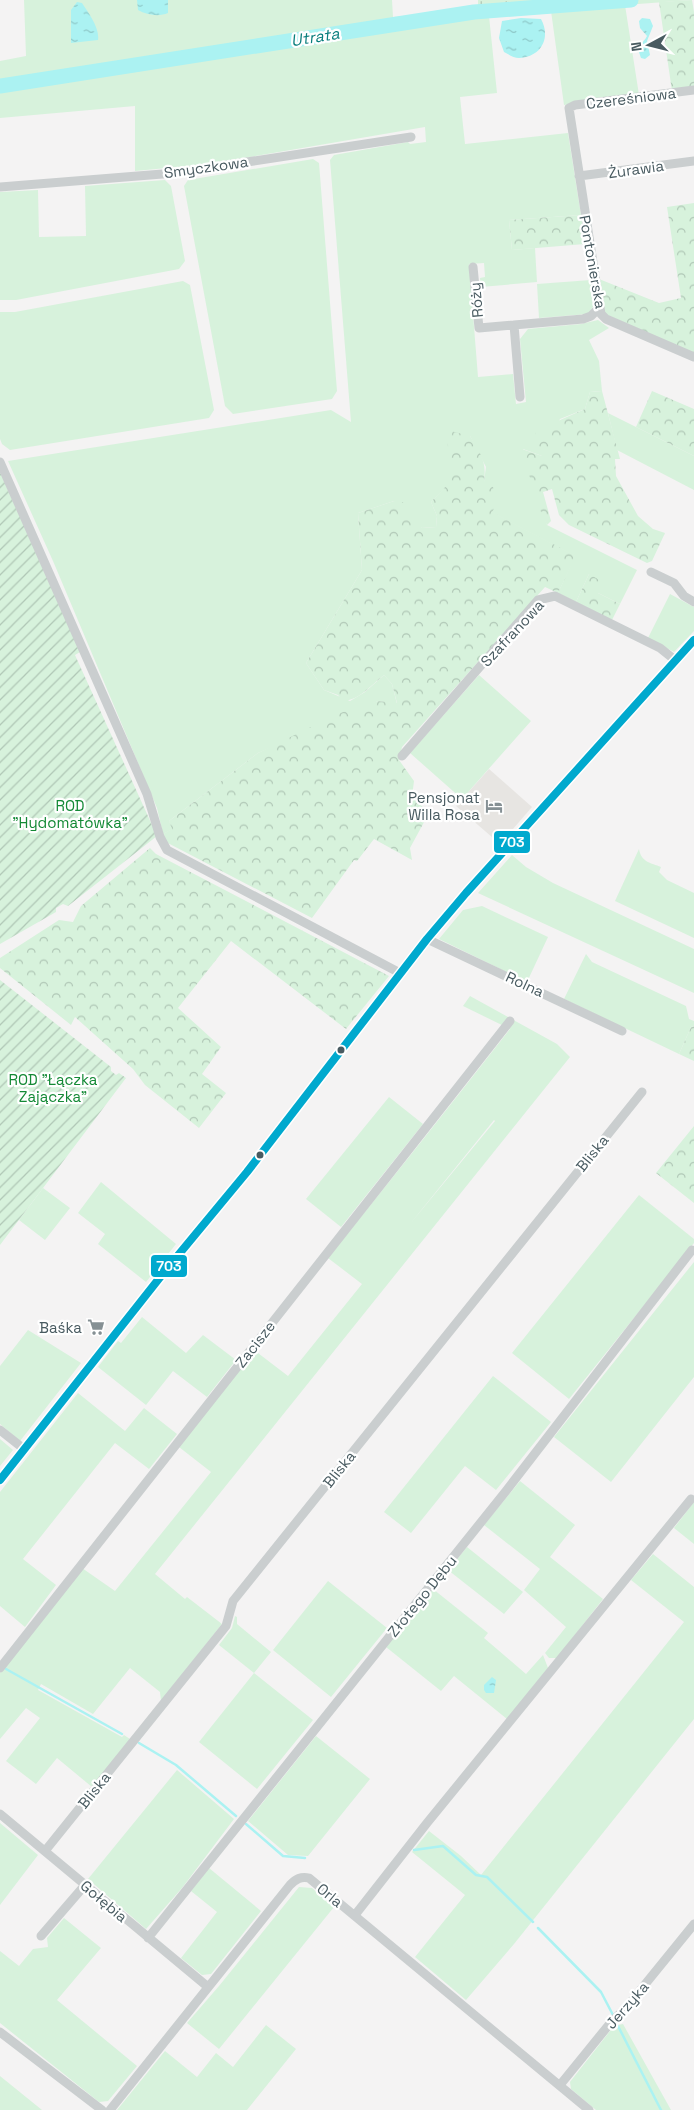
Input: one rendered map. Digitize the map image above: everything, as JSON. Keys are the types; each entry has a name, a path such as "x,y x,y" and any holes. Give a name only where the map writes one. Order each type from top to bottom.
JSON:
{"street":[{"name":"Czereśniowa","path":"568,108 575,105 694,90"},
{"name":"Pontonierska","path":"568,108 601,314 606,319 694,357"},
{"name":"Smyczkowa","path":"0,187 175,173 411,136"},
{"name":"Żurawia","path":"579,176 694,161"},
{"name":"Róży","path":"473,267 479,328 583,319 591,316 599,308"},
{"path":"514,325 520,397"},
{"path":"0,462 139,776 166,850 400,973"},
{"path":"651,572 674,583 684,596 694,602"},
{"name":"Szafranowa","path":"402,756 538,600 546,597 555,596 660,648 675,660"},
{"path":"0,1480 164,1271 247,1172 427,939 694,640"},
{"name":"Rolna","path":"427,939 622,1031"},
{"name":"Zacisze","path":"0,1668 510,1021"},
{"name":"Bliska","path":"45,1851 226,1626 233,1601 642,1092"},
{"name":"Złotego Dębu","path":"148,1938 506,1491 692,1250"},
{"path":"0,1430 24,1449"},
{"path":"356,1915 427,1823 691,1499"},
{"name":"Gołębia","path":"0,1814 208,1987"},
{"name":"Orla","path":"110,2110 290,1885 298,1878 309,1878 356,1915 589,2110"},
{"path":"41,1936 85,1885"},
{"name":"Jerzyka","path":"560,2085 612,2022 626,2009 694,1924"},
{"path":"0,2032 102,2110"}],"shaded area":[{"name":"Pensjonat Willa Rosa","path":"489,769 532,807 500,844 456,806"}],"green space":[{"path":"24,0 392,0 393,17 578,0 691,0 625,5 639,95 564,105 551,11 489,16 497,93 460,97 465,144 568,133 581,215 509,220 512,250 535,248 537,282 481,287 480,278 485,277 484,263 469,264 478,377 513,374 516,404 526,402 520,339 528,329 581,324 598,320 609,328 589,340 599,361 602,391 590,392 585,409 560,419 542,456 523,449 547,525 637,570 620,604 598,593 589,574 576,602 558,593 575,556 491,512 484,481 486,467 470,436 451,482 431,502 437,516 436,527 422,528 394,501 358,513 362,570 306,663 324,690 350,701 365,692 384,675 392,684 397,704 378,701 258,753 169,821 173,829 163,834 157,808 53,561 8,461 331,410 351,422 330,160 334,155 408,142 410,144 426,142 425,127 209,164 135,171 135,106 0,118 0,61 26,56"},
{"path":"478,0 578,0 478,8"},
{"path":"692,0 694,12 694,88 672,91 659,2"},
{"path":"313,159 319,163 337,391 332,399 233,414 225,406 184,186 188,180"},
{"path":"165,180 171,186 185,261 179,269 16,300 0,300 0,192 38,190 39,237 86,236 85,186"},
{"path":"694,203 694,353 605,314 599,279 659,303 681,298 667,207"},
{"path":"581,215 585,244 512,250 509,220"},
{"path":"591,280 595,304 588,314 539,318 537,284"},
{"path":"183,281 190,285 214,410 209,418 10,450 2,444 0,439 0,312 15,312"},
{"path":"602,391 620,459 615,459 616,476 638,516 653,529 665,533 652,561 647,563 569,525 559,515 552,489 543,492 551,521 547,525 537,503 522,449 542,456 535,431 585,409 590,392"},
{"path":"652,391 694,409 694,456 636,427"},
{"path":"608,413 694,456 694,490 617,450"},
{"path":"447,430 470,436 480,452 484,462 484,481 492,485 499,501 492,512 576,556 558,593 545,587 402,747 399,760 414,781 412,797 429,813 410,848 412,860 374,839 357,861 354,860 312,918 162,840 163,834 172,829 169,821 258,753 337,714 378,701 397,703 392,684 384,675 360,695 343,701 338,695 324,690 306,663 362,570 358,513 394,501 407,503 422,528 436,527 437,516 431,502 450,482"},
{"name":"ROD \"Hydomatówka\"","path":"0,472 80,652 75,655 157,836 68,906 63,904 56,908 56,912 0,944"},
{"path":"589,574 603,582 598,593 620,604 612,620 576,602"},
{"path":"670,594 694,607 694,631 674,652 648,638"},
{"path":"479,675 531,721 462,799 410,753"},
{"path":"150,848 156,854 389,976 346,1029 231,941 178,1008 221,1047 202,1074 226,1093 199,1128 145,1085 133,1069 75,1017 71,1025 0,968 0,958 59,920 73,922 81,906"},
{"path":"639,849 644,859 661,867 659,872 667,880 694,893 694,938 615,901"},
{"path":"512,855 526,867 553,883 694,949 694,993 478,893"},
{"path":"482,906 548,937 527,982 439,939 463,910"},
{"path":"586,954 592,962 686,1006 689,1019 694,1021 694,1026 691,1027 679,1054 564,999"},
{"name":"ROD \"Łączka Zajączka\"","path":"0,980 111,1067 111,1071 116,1075 119,1073 126,1078 0,1245"},
{"path":"470,996 557,1044 570,1057 155,1574 185,1599 187,1597 222,1624 161,1701 160,1692 130,1668 93,1714 41,1684 38,1690 122,1737 124,1735 130,1739 92,1787 57,1758 36,1784 6,1761 40,1718 26,1708 0,1739 0,1673 82,1568 115,1591 211,1472 179,1447 254,1350 288,1376 362,1284 328,1258 510,1029 463,1006","holes":["494,1120 495,1121 410,1224"]},
{"path":"694,1026 694,1061 679,1054 691,1027"},
{"path":"389,1097 423,1124 341,1227 306,1199"},
{"path":"694,1126 694,1203 656,1173"},
{"path":"101,1182 176,1244 146,1282 98,1244 105,1234 78,1213"},
{"path":"43,1188 70,1208 45,1240 19,1220"},
{"path":"639,1195 694,1239 694,1243 569,1399 512,1353"},
{"path":"694,1262 694,1377 611,1482 554,1437"},
{"path":"142,1317 186,1353 203,1335 236,1360 207,1397 173,1371 146,1405 98,1367 118,1341 121,1343"},
{"path":"28,1330 81,1363 20,1441 0,1424 0,1366"},
{"path":"493,1376 551,1422 496,1490 465,1466 411,1533 384,1512"},
{"path":"78,1393 125,1431 144,1408 177,1434 149,1469 115,1443 23,1559 56,1585 25,1627 0,1606 0,1492"},
{"path":"0,1439 13,1450 0,1466"},
{"path":"520,1481 575,1525 550,1557 603,1599 557,1658 549,1658 545,1653 566,1627 524,1590 540,1569 484,1525"},
{"path":"694,1502 694,1544 674,1528"},
{"path":"467,1547 523,1592 504,1614 448,1570"},
{"path":"653,1554 694,1587 694,1719 514,1944 466,2000 415,1957 465,1895 412,1852 429,1831 461,1856 481,1875 684,1622 631,1580"},
{"path":"328,1581 387,1628 331,1697 273,1650"},
{"path":"433,1589 488,1633 484,1638 526,1674 543,1655 548,1668 507,1719 454,1676 441,1691 386,1647"},
{"path":"235,1616 237,1617 237,1624 271,1652 254,1673 219,1645 232,1628"},
{"path":"254,1673 313,1720 257,1789 199,1742"},
{"path":"316,1736 370,1779 308,1856 288,1855 248,1821"},
{"path":"177,1770 234,1819 182,1888 146,1929 88,1879"},
{"path":"0,1823 38,1855 0,1905"},
{"path":"209,1868 261,1911 211,1974 202,1975 181,1958 217,1912 191,1891"},
{"path":"299,1887 312,1888 334,1907 219,2049 187,2023"},
{"path":"64,1918 101,1948 57,2000 137,2066 108,2101 99,2102 0,2023 0,1951 19,1966 33,1949 48,1947 47,1938"},
{"path":"623,2024 671,2110 596,2110 571,2089 570,2082 614,2026"},
{"path":"266,2025 296,2049 247,2110 117,2110 165,2051 197,2077 216,2053 233,2067"},
{"path":"0,2076 42,2110 0,2110"}],"water":[{"path":"137,0 168,0 168,13 157,15 142,12 138,10"},
{"path":"77,2 82,3 93,20 98,40 71,43 71,10"},
{"path":"521,18 541,19 545,33 539,50 527,57 519,58 504,52 499,38 502,21"},
{"path":"642,18 650,19 653,26 647,41 650,55 645,59 641,58 639,50 640,45 647,36 640,28 639,21"},
{"path":"492,1677 496,1680 494,1693 486,1693 484,1685"}],"waterway":[{"name":"Utrata","path":"0,86 474,12 631,0"},
{"path":"6,1669 122,1734"},
{"path":"139,1743 176,1765 236,1816"},
{"path":"246,1824 283,1856 305,1858"},
{"path":"414,1850 443,1846 476,1875 487,1877 533,1922"},
{"path":"538,1928 601,1992 613,2015"},
{"path":"618,2026 661,2110"}],"transit line":[{"name":"703","path":"0,1480 165,1271 247,1172 427,939 466,893 694,640"}],"place":[{"name":"Pensjonat Willa Rosa","path":"494,806"},
{"name":"Baśka","path":"96,1327"}]}
